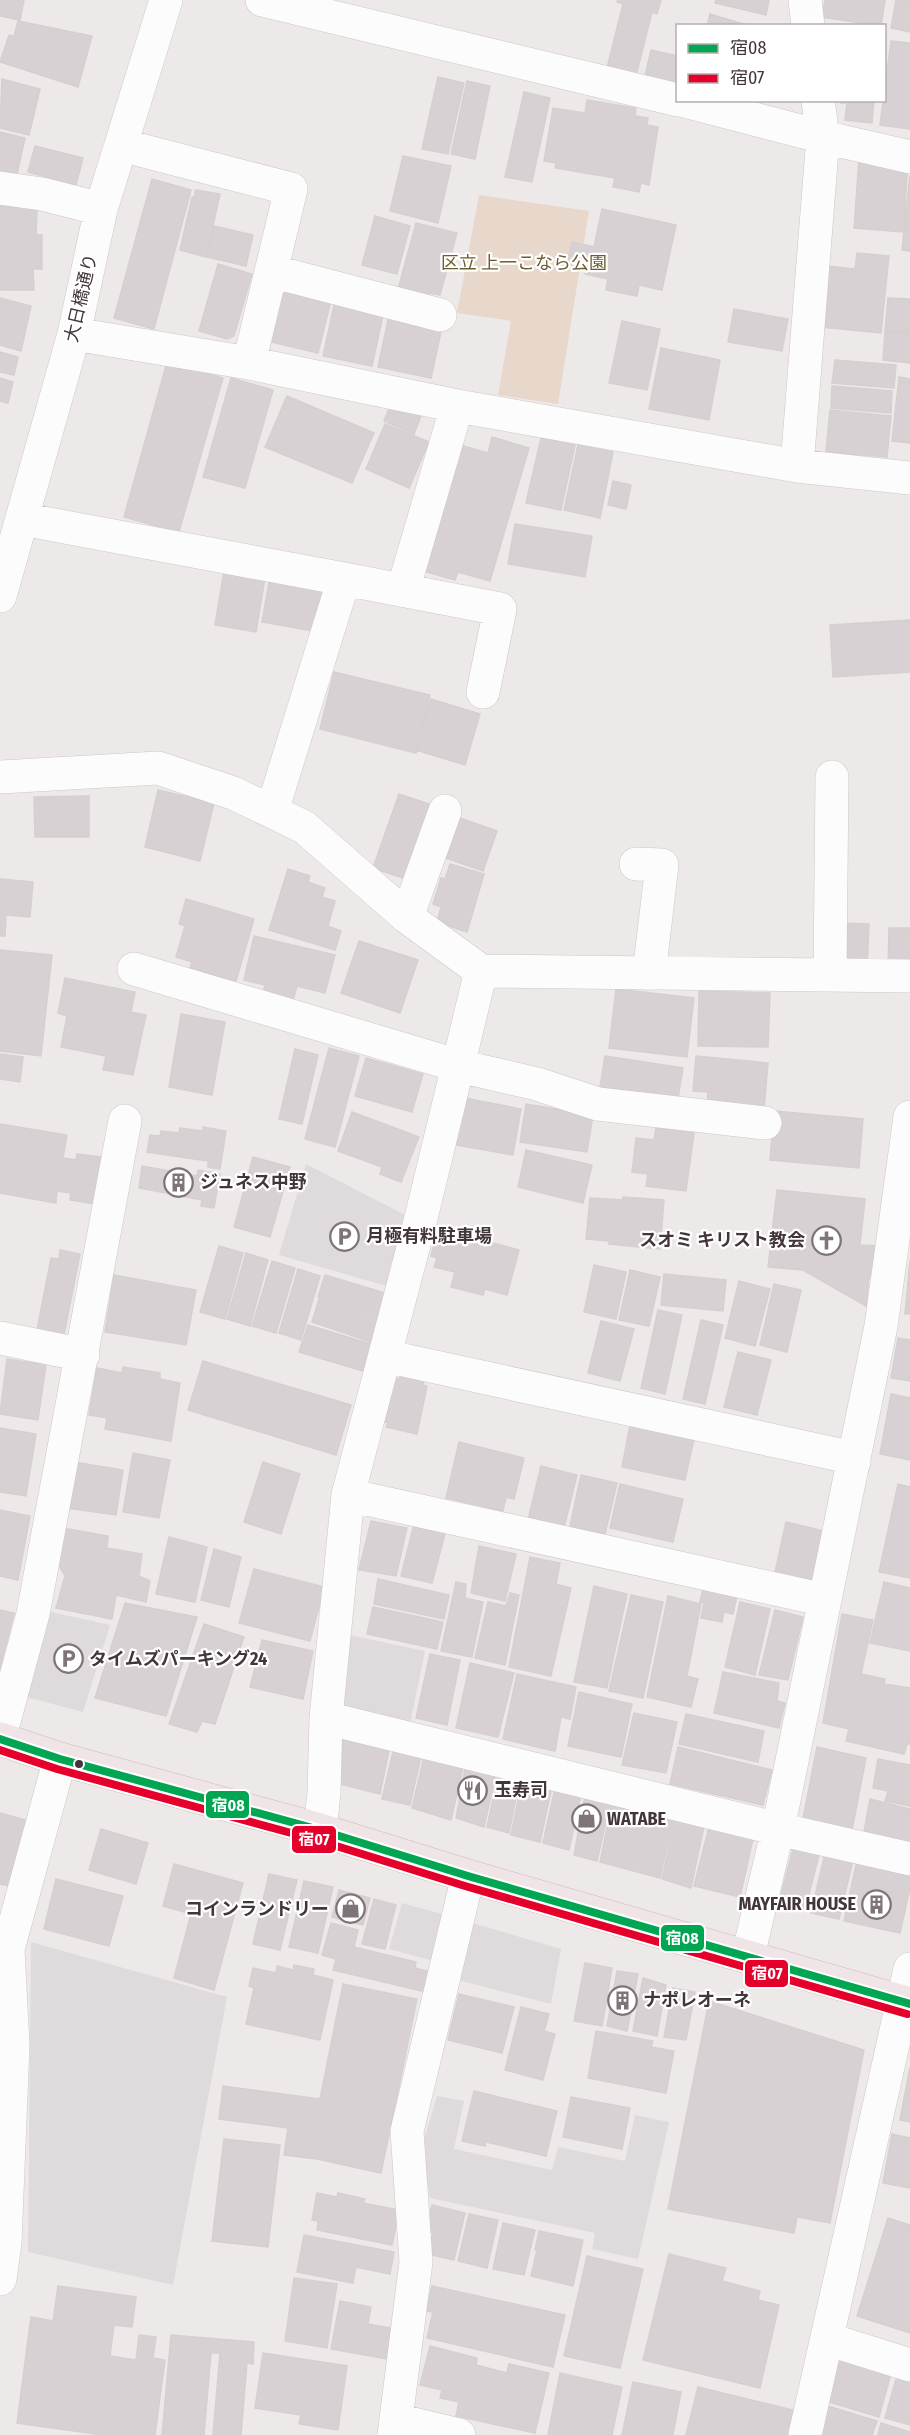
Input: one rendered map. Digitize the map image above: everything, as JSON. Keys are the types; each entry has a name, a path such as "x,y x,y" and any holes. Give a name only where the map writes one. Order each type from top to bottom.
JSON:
{"main road":[{"path":"0,1738 60,1759 320,1830 468,1876 907,2003"}],"street":[{"name":"大日橋通り","path":"0,596 13,529 74,334 101,209 166,0"},
{"path":"262,0 676,99"},
{"path":"805,0 808,24"},
{"path":"687,102 910,157"},
{"path":"797,466 823,137 818,102"},
{"path":"121,145 291,189 249,363"},
{"path":"0,188 42,194 101,209"},
{"path":"271,272 440,315"},
{"path":"74,334 249,363 457,406 797,466 910,478"},
{"path":"403,590 457,406"},
{"path":"13,529 344,579 500,609 483,692"},
{"path":"272,810 344,579"},
{"path":"0,777 158,768 233,793 304,827 407,917 482,971 910,976"},
{"path":"830,974 832,777"},
{"path":"407,917 445,810"},
{"path":"636,864 662,865 649,974"},
{"path":"134,969 459,1066 537,1084 598,1104 765,1124"},
{"path":"320,1830 324,1793 326,1718 348,1495 482,971"},
{"path":"748,1956 778,1828 881,1326 910,1117"},
{"path":"0,1738 33,1614 125,1121"},
{"path":"0,1338 83,1354"},
{"path":"385,1356 840,1455 854,1462"},
{"path":"348,1495 825,1600"},
{"path":"326,1718 910,1859"},
{"path":"0,2279 5,2242 13,2045 8,1949 60,1759"},
{"path":"459,2435 396,2427 416,2262 407,2131 468,1876"},
{"path":"805,2435 907,2003 910,1969"},
{"path":"827,2339 910,2365"}],"green space":[{"name":"区立 上一こなら公園","path":"479,195 589,211 558,404 498,395 511,321 457,313"}],"shaded area":[{"name":"月極有料駐車場","path":"306,1164 409,1217 390,1287 279,1255"},
{"path":"42,1610 110,1625 83,1712 19,1695"},
{"path":"349,1635 425,1651 409,1729 340,1713"},
{"path":"402,1903 445,1915 434,1961 389,1949"},
{"path":"462,1920 561,1949 551,2004 450,1978"},
{"path":"31,1942 227,1997 173,2285 28,2252"},
{"path":"437,2096 464,2101 454,2149 552,2170 558,2147 625,2161 635,2115 669,2122 638,2259 592,2249 595,2233 430,2198 422,2146"}],"building":[{"path":"0,0 24,0 20,20 0,16"},
{"path":"618,0 661,0 657,14 652,12 636,76 607,68 623,4 617,2"},
{"path":"716,0 769,0 766,15 715,3"},
{"path":"825,0 885,0 881,24 822,17"},
{"path":"896,0 910,0 910,32 891,28"},
{"path":"710,14 743,24 708,24"},
{"path":"18,21 92,36 78,87 0,62 9,35 14,36"},
{"path":"891,41 910,43 910,129 880,125 883,102 886,102 886,79"},
{"path":"651,50 676,56 676,84 645,76"},
{"path":"438,77 464,83 448,154 422,149"},
{"path":"2,79 40,89 29,135 0,128"},
{"path":"467,81 490,86 475,159 451,154"},
{"path":"524,92 550,98 532,182 505,177"},
{"path":"587,100 636,108 635,116 648,118 647,125 658,127 649,185 641,183 639,192 613,187 615,178 555,168 556,163 544,161 553,108 585,113"},
{"path":"874,102 872,123 845,120 847,103 841,103"},
{"path":"0,132 25,138 17,174 0,170"},
{"path":"35,146 83,158 76,185 28,172"},
{"path":"403,156 451,166 438,223 390,211"},
{"path":"859,159 908,163 903,232 854,228"},
{"path":"910,175 910,251 902,250"},
{"path":"152,179 191,190 154,329 114,318"},
{"path":"196,190 220,194 206,257 180,250 192,197"},
{"path":"0,206 37,209 36,235 42,235 42,269 33,269 34,290 0,290"},
{"path":"602,209 676,225 662,290 639,285 637,296 606,290 608,279 585,274 587,268 567,264 572,242 594,247"},
{"path":"375,216 410,226 397,274 362,265"},
{"path":"416,223 457,233 440,295 429,293 427,300 397,293"},
{"path":"214,226 253,235 246,266 207,257"},
{"path":"857,253 889,256 881,333 821,327 827,266 855,269"},
{"path":"218,264 252,274 234,336 227,339 199,331"},
{"path":"281,284 332,297 318,353 267,341"},
{"path":"0,298 31,306 21,351 0,345"},
{"path":"888,298 910,299 910,333 885,331"},
{"path":"335,301 384,311 372,366 323,356"},
{"path":"734,309 788,319 782,351 728,342"},
{"path":"388,320 441,332 431,378 378,367"},
{"path":"622,321 660,329 647,390 609,383"},
{"path":"885,332 910,334 910,363 883,360"},
{"path":"661,348 720,360 709,420 649,409"},
{"path":"0,352 18,357 14,375 0,372"},
{"path":"835,360 896,365 894,388 832,383"},
{"path":"167,362 223,378 179,532 124,517"},
{"path":"899,377 910,379 910,443 892,441"},
{"path":"0,378 13,382 8,403 0,401"},
{"path":"231,378 273,390 245,488 203,477"},
{"path":"832,386 892,391 891,413 831,408"},
{"path":"287,396 374,433 352,483 265,447"},
{"path":"391,403 421,416 414,434 384,421"},
{"path":"830,410 891,416 887,457 826,452"},
{"path":"385,424 429,442 409,488 366,469"},
{"path":"492,437 529,448 490,581 458,572 455,580 423,571 460,445 488,453"},
{"path":"541,438 575,445 561,510 526,503"},
{"path":"578,445 613,452 600,518 564,510"},
{"path":"613,481 631,485 626,509 608,505"},
{"path":"515,524 592,536 585,577 508,564"},
{"path":"224,571 265,578 256,632 215,625"},
{"path":"269,582 326,592 318,632 262,622"},
{"path":"910,620 910,672 833,677 830,625"},
{"path":"334,672 430,695 416,753 320,729"},
{"path":"431,699 480,714 465,765 416,750"},
{"path":"158,790 214,803 200,861 145,847"},
{"path":"399,794 435,806 409,880 373,868"},
{"path":"89,796 89,837 35,837 34,797"},
{"path":"460,818 497,831 483,871 446,858"},
{"path":"450,864 484,874 467,932 437,922 441,907 433,904 441,878 445,879"},
{"path":"288,869 310,876 308,882 325,888 322,897 335,901 328,926 341,931 335,950 269,930"},
{"path":"0,879 33,882 30,917 6,915 5,936 0,936"},
{"path":"186,899 254,919 236,981 190,968 192,962 176,957 185,926 179,924"},
{"path":"838,923 869,924 867,971 836,969"},
{"path":"889,928 910,928 910,970 888,969"},
{"path":"254,936 335,955 325,993 297,986 293,1000 263,993 265,985 244,980"},
{"path":"359,941 418,960 400,1013 341,993"},
{"path":"0,950 52,955 41,1056 0,1051"},
{"path":"65,978 135,992 131,1012 146,1015 133,1075 103,1070 106,1056 61,1047 67,1016 58,1013"},
{"path":"616,989 694,998 687,1057 609,1048"},
{"path":"699,991 770,993 768,1047 698,1046"},
{"path":"181,1014 225,1022 212,1095 169,1087"},
{"path":"329,1048 359,1056 335,1147 305,1139"},
{"path":"295,1049 318,1055 302,1124 279,1119"},
{"path":"0,1054 23,1057 20,1082 0,1079"},
{"path":"605,1056 683,1068 677,1105 599,1093"},
{"path":"696,1056 768,1063 764,1109 707,1104 708,1092 693,1091"},
{"path":"366,1058 423,1074 412,1112 355,1096"},
{"path":"465,1098 521,1109 513,1155 456,1145"},
{"path":"526,1104 593,1115 587,1152 520,1142"},
{"path":"774,1111 863,1119 859,1168 770,1160"},
{"path":"352,1112 419,1137 401,1182 380,1174 382,1167 338,1151"},
{"path":"0,1124 67,1135 63,1158 76,1160 77,1154 101,1157 94,1204 70,1200 71,1193 57,1191 56,1203 0,1193"},
{"path":"203,1127 226,1131 220,1169 208,1167 208,1161 147,1152 150,1135 160,1136 161,1131 179,1133 180,1128 203,1131"},
{"path":"656,1128 694,1133 686,1191 646,1186 648,1174 632,1172 636,1138 654,1140"},
{"path":"526,1150 592,1165 583,1203 518,1187"},
{"path":"253,1157 290,1167 270,1237 234,1227"},
{"name":"ジュネス中野","path":"142,1166 197,1176 198,1170 220,1174 214,1208 201,1206 202,1200 139,1188"},
{"path":"777,1190 865,1199 860,1245 878,1246 876,1278 869,1277 866,1306 803,1270 768,1267"},
{"path":"623,1197 664,1200 660,1249 609,1244 609,1241 586,1239 590,1198 623,1200"},
{"path":"442,1229 519,1250 507,1295 485,1289 483,1295 451,1287 455,1272 434,1267 437,1258 431,1256 435,1240 438,1241"},
{"path":"219,1246 243,1253 225,1319 200,1312"},
{"path":"60,1250 80,1254 64,1335 37,1330 51,1258 59,1259"},
{"path":"246,1253 268,1260 250,1326 227,1319"},
{"path":"910,1260 910,1314 905,1314"},
{"path":"272,1261 295,1268 276,1333 252,1326"},
{"path":"594,1265 626,1272 616,1319 584,1312"},
{"path":"298,1269 320,1276 301,1340 279,1333"},
{"path":"630,1270 660,1277 649,1326 619,1320"},
{"path":"664,1274 726,1280 723,1311 661,1305"},
{"path":"114,1275 196,1290 186,1345 105,1332"},
{"path":"325,1275 385,1293 378,1316 318,1297"},
{"path":"739,1281 770,1289 755,1346 725,1338"},
{"path":"774,1284 801,1290 787,1352 760,1345"},
{"path":"319,1299 378,1318 371,1342 312,1322"},
{"path":"658,1310 682,1315 665,1394 641,1388"},
{"path":"701,1320 723,1325 705,1404 683,1399"},
{"path":"601,1321 634,1329 620,1381 588,1373"},
{"path":"308,1325 371,1344 363,1371 299,1352"},
{"path":"898,1338 910,1340 910,1381 891,1378"},
{"path":"738,1352 771,1360 757,1415 724,1407"},
{"path":"7,1359 46,1365 38,1420 0,1414"},
{"path":"203,1361 351,1405 336,1455 188,1410"},
{"path":"123,1367 160,1373 160,1379 180,1383 171,1441 105,1429 107,1418 89,1415 97,1368 122,1373"},
{"path":"401,1370 425,1376 423,1385 427,1386 417,1434 386,1427 388,1423 384,1422 393,1377 400,1379"},
{"path":"891,1394 910,1398 910,1460 880,1454"},
{"path":"630,1425 694,1439 685,1480 622,1467"},
{"path":"0,1428 36,1434 26,1496 0,1492"},
{"path":"459,1442 524,1458 514,1499 506,1497 503,1511 446,1498"},
{"path":"133,1453 170,1460 159,1518 123,1512"},
{"path":"74,1462 123,1470 116,1515 67,1508"},
{"path":"263,1462 300,1474 281,1534 244,1522"},
{"path":"541,1466 577,1475 564,1528 528,1520"},
{"path":"581,1475 617,1483 605,1534 570,1526"},
{"path":"620,1484 683,1499 673,1542 610,1528"},
{"path":"898,1484 910,1487 910,1578 879,1572"},
{"path":"0,1510 30,1516 18,1580 0,1576"},
{"path":"371,1521 407,1528 396,1576 359,1570"},
{"path":"786,1522 824,1531 814,1580 805,1584 774,1577"},
{"path":"414,1524 446,1530 432,1583 401,1576"},
{"path":"63,1528 108,1536 107,1548 142,1554 139,1576 150,1581 146,1602 116,1595 112,1619 56,1608 65,1576 56,1560"},
{"path":"169,1537 207,1547 195,1602 156,1594"},
{"path":"479,1546 516,1554 505,1601 471,1593"},
{"path":"214,1549 241,1557 229,1607 201,1600"},
{"path":"530,1557 560,1563 556,1584 571,1588 551,1676 509,1667"},
{"path":"254,1569 324,1587 310,1641 239,1623"},
{"path":"378,1579 449,1595 444,1619 374,1604"},
{"path":"456,1582 466,1584 465,1598 483,1602 472,1657 441,1651"},
{"path":"884,1582 910,1588 910,1651 870,1643"},
{"path":"704,1584 738,1591 733,1614 724,1612 722,1622 701,1618 704,1603 700,1602"},
{"path":"594,1586 627,1594 607,1688 574,1682"},
{"path":"510,1593 519,1595 505,1665 475,1658 488,1602 506,1606"},
{"path":"631,1595 663,1602 643,1698 609,1691"},
{"path":"668,1596 701,1604 687,1676 698,1679 691,1707 647,1697"},
{"path":"740,1602 770,1609 755,1675 725,1667"},
{"path":"125,1603 197,1617 166,1716 95,1698"},
{"path":"373,1607 443,1622 437,1649 367,1634"},
{"path":"0,1610 14,1613 0,1669"},
{"path":"775,1610 803,1617 788,1680 759,1675"},
{"path":"842,1614 873,1620 861,1674 885,1679 884,1684 910,1688 910,1744 907,1744 904,1754 846,1741 849,1729 823,1723"},
{"path":"204,1624 244,1637 215,1724 202,1721 197,1732 169,1724"},
{"path":"262,1640 313,1651 303,1699 250,1687"},
{"path":"430,1654 460,1660 447,1725 416,1718"},
{"path":"470,1663 514,1673 498,1737 456,1728"},
{"path":"723,1672 779,1683 777,1701 785,1703 779,1728 714,1713"},
{"path":"517,1674 576,1687 570,1719 561,1717 555,1751 503,1739"},
{"path":"579,1692 632,1704 621,1757 568,1746"},
{"path":"634,1713 677,1722 666,1773 622,1765"},
{"path":"686,1714 764,1731 758,1762 679,1744"},
{"path":"344,1735 390,1746 380,1794 336,1783"},
{"path":"394,1747 422,1752 410,1805 382,1799"},
{"path":"678,1747 772,1770 763,1805 670,1784"},
{"path":"817,1747 866,1758 851,1835 802,1824"},
{"path":"426,1748 465,1759 451,1820 412,1808"},
{"path":"878,1759 910,1765 910,1806 885,1801 888,1791 873,1788"},
{"path":"466,1764 497,1770 484,1827 456,1818"},
{"path":"499,1772 520,1777 509,1833 487,1827"},
{"path":"523,1775 553,1782 540,1842 511,1835"},
{"path":"556,1784 582,1790 569,1850 543,1843"},
{"path":"587,1785 613,1791 597,1861 574,1855"},
{"path":"613,1798 675,1812 660,1878 600,1862"},
{"path":"870,1799 910,1809 910,1843 864,1832"},
{"path":"0,1813 29,1821 10,1886 0,1884"},
{"path":"675,1819 704,1826 691,1888 662,1879"},
{"path":"710,1823 753,1839 740,1897 694,1886"},
{"path":"101,1829 148,1843 136,1884 89,1870"},
{"path":"794,1845 820,1851 805,1910 779,1903"},
{"path":"825,1853 853,1860 839,1919 811,1913"},
{"name":"MAYFAIR HOUSE","path":"857,1860 910,1871 910,1888 900,1933 844,1921"},
{"path":"174,1864 243,1883 214,1990 174,1978 191,1914 163,1906"},
{"path":"269,1874 297,1880 280,1950 253,1944"},
{"path":"56,1879 123,1896 109,1946 44,1929"},
{"path":"304,1881 333,1887 318,1953 289,1947"},
{"path":"339,1890 370,1898 363,1925 332,1917"},
{"path":"374,1899 396,1905 385,1949 362,1944"},
{"path":"331,1923 358,1930 354,1947 416,1962 415,1968 431,1972 426,1992 333,1970 336,1959 322,1955"},
{"path":"585,1963 612,1968 602,2026 574,2021"},
{"path":"294,1965 314,1969 313,1975 333,1980 320,2040 246,2024 254,1988 249,1986 253,1968 276,1973 277,1966 293,1970"},
{"name":"ナポレオーネ","path":"617,1971 638,1974 627,2031 607,2026"},
{"path":"643,1978 666,1985 657,2036 633,2031"},
{"path":"343,1984 417,1999 381,2173 317,2159 284,2155 288,2128 219,2119 223,2086 320,2099"},
{"path":"673,1988 695,1992 686,2040 664,2037"},
{"path":"459,1994 514,2007 502,2053 448,2040"},
{"path":"709,2001 864,2050 830,2223 797,2217 794,2233 668,2209"},
{"path":"521,2007 549,2014 544,2031 555,2034 543,2080 505,2070"},
{"path":"596,2031 653,2041 651,2047 674,2051 666,2093 588,2078"},
{"path":"910,2067 910,2122 900,2120"},
{"path":"474,2091 557,2111 546,2156 486,2142 485,2146 462,2141"},
{"path":"571,2097 630,2108 622,2149 563,2137"},
{"path":"892,2134 910,2138 910,2188 883,2183"},
{"path":"224,2139 280,2145 268,2247 212,2241"},
{"path":"317,2193 337,2197 338,2193 365,2199 363,2203 399,2210 392,2245 317,2230 318,2221 312,2220"},
{"path":"432,2205 465,2213 454,2260 428,2254 433,2233 426,2232"},
{"path":"469,2214 498,2220 487,2268 458,2261"},
{"path":"888,2218 910,2225 910,2333 857,2316"},
{"path":"503,2223 535,2230 524,2275 493,2269"},
{"path":"539,2231 583,2240 573,2286 531,2276"},
{"path":"304,2235 394,2252 390,2274 356,2267 353,2283 297,2272"},
{"path":"669,2254 726,2268 722,2281 760,2291 758,2300 779,2305 760,2388 643,2360"},
{"path":"587,2256 643,2269 620,2368 564,2356"},
{"path":"294,2278 337,2284 327,2348 285,2341"},
{"path":"58,2286 136,2297 132,2327 114,2325 110,2356 136,2360 139,2335 156,2337 153,2358 165,2360 155,2435 103,2435 17,2423 31,2317 53,2321"},
{"path":"432,2286 565,2315 553,2367 427,2338 433,2312 426,2311"},
{"path":"340,2301 371,2307 368,2324 397,2329 392,2360 331,2349"},
{"path":"171,2335 254,2342 253,2364 247,2363 241,2435 213,2435 220,2353 211,2353 204,2435 162,2435"},
{"path":"430,2346 477,2358 476,2365 507,2373 509,2364 549,2373 535,2433 456,2416 459,2402 440,2398 442,2390 420,2385"},
{"path":"263,2353 347,2366 338,2430 299,2424 301,2415 255,2408"},
{"path":"840,2357 892,2370 879,2417 829,2402"},
{"path":"898,2372 910,2376 910,2425 885,2418"},
{"path":"560,2373 622,2387 612,2435 548,2435"},
{"path":"633,2382 681,2392 673,2435 622,2435"},
{"path":"698,2387 797,2411 791,2435 686,2435"},
{"path":"828,2406 877,2421 872,2435 820,2435"},
{"path":"881,2423 910,2432 910,2435 878,2435"}],"transit line":[{"name":"宿08","path":"0,1739 60,1759 320,1830 468,1876 910,2004"},
{"name":"宿07","path":"0,1750 57,1769 317,1840 465,1886 907,2014"}],"place":[{"name":"ジュネス中野","path":"179,1182"},
{"name":"月極有料駐車場","path":"345,1236"},
{"name":"スオミ キリスト教会","path":"826,1240"},
{"name":"タイムズパーキング24","path":"68,1659"},
{"name":"玉寿司","path":"473,1790"},
{"name":"WATABE","path":"586,1819"},
{"name":"MAYFAIR HOUSE","path":"877,1904"},
{"name":"コインランドリー","path":"350,1909"},
{"name":"ナポレオーネ","path":"622,2000"}]}
